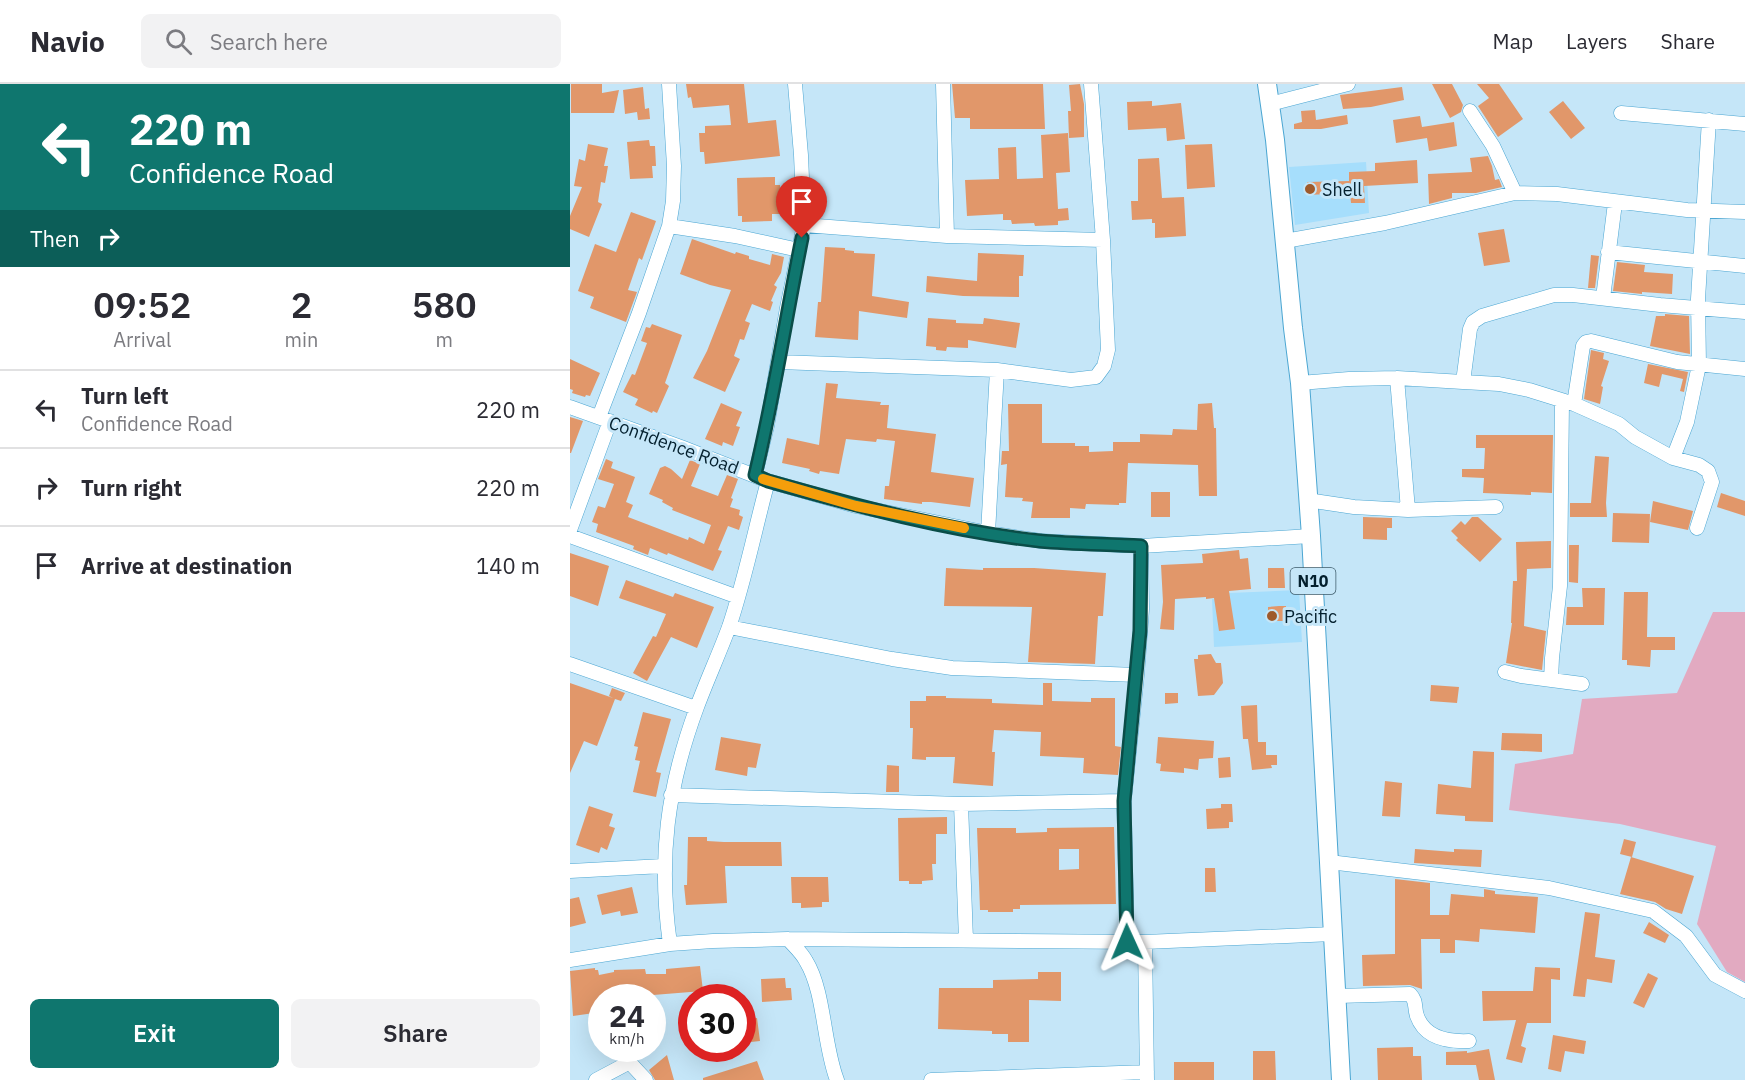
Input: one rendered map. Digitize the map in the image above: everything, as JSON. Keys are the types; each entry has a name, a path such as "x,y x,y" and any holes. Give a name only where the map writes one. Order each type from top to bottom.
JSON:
{"main road":[{"name":"N10","path":"1267,84 1300,383 1311,536 1341,1080"}],"street":[{"path":"570,530 604,419 669,225 673,201 674,166 669,84"},
{"path":"670,944 663,866 671,795 681,752 729,627 738,597 761,478 767,426 787,308 804,225 795,84"},
{"path":"943,84 947,236"},
{"path":"779,362 997,370 1071,380 1096,377 1104,366 1108,350 1103,240 1091,84"},
{"path":"1270,104 1348,84"},
{"path":"1470,111 1493,146 1515,194"},
{"path":"1621,113 1745,124"},
{"path":"1673,458 1689,411 1699,365 1700,262 1709,120"},
{"path":"1286,241 1385,223 1515,194 1557,194 1704,211 1745,212"},
{"path":"1603,298 1615,202"},
{"path":"669,225 799,250"},
{"path":"804,225 868,228 947,236 1103,240"},
{"path":"1608,252 1745,266"},
{"path":"1463,381 1473,321 1482,316 1554,295 1745,312"},
{"path":"1551,680 1560,586 1568,402 1583,346 1586,342 1610,345 1654,357 1699,365 1745,369"},
{"path":"988,533 997,370"},
{"path":"1300,383 1397,378 1463,381 1499,384 1568,402 1619,424 1673,458 1699,465 1708,471 1712,482 1697,528"},
{"path":"1397,378 1408,510"},
{"name":"Confidence Road","path":"570,407 761,478 856,506 988,533 1041,541 1141,546 1311,536"},
{"path":"1307,500 1354,507 1408,510 1496,507"},
{"path":"570,536 738,597"},
{"path":"1127,942 1124,801 1142,609 1141,546"},
{"path":"729,627 892,659 952,668 1137,675"},
{"path":"570,664 696,708"},
{"path":"1505,672 1582,684"},
{"path":"671,795 961,804 1124,801"},
{"path":"961,804 966,940"},
{"path":"1329,862 1549,888 1653,911 1686,936 1715,975 1745,991"},
{"path":"570,872 663,866"},
{"path":"570,960 670,944 788,939 1145,942 1333,934"},
{"path":"788,939 806,961 816,984 824,1034 837,1080"},
{"path":"931,1080 1147,1076 1145,942"},
{"path":"1337,996 1410,994 1415,1000 1417,1016 1427,1032 1450,1042 1469,1041"},
{"path":"596,1080 627,1063 632,1065 646,1080"}],"shaded area":[{"path":"1366,162 1369,213 1295,225 1289,167"},
{"path":"1299,590 1302,642 1214,647 1212,599 1229,598 1229,593"},
{"path":"1713,612 1745,612 1745,982 1727,972 1697,924 1716,846 1620,824 1509,810 1515,764 1573,754 1582,699 1677,693"}],"building":[{"path":"571,84 602,84 602,93 619,90 614,113 571,113"},
{"path":"686,84 744,84 748,123 776,120 780,156 705,164 704,152 700,152 699,133 705,133 705,126 731,125 729,105 693,108 691,97 688,98"},
{"path":"952,84 1043,84 1045,129 970,129 970,118 955,118"},
{"path":"1080,84 1084,104 1084,137 1069,138 1068,111 1071,111 1069,85"},
{"path":"1432,84 1452,84 1463,105 1461,112 1450,118"},
{"path":"1477,84 1499,84 1523,119 1498,137 1478,106 1489,98"},
{"path":"643,87 645,109 649,108 650,119 638,120 637,112 625,114 623,90"},
{"path":"1402,87 1404,100 1371,107 1343,109 1340,95"},
{"path":"1152,101 1152,106 1181,103 1185,139 1167,141 1166,128 1128,130 1127,102"},
{"path":"1563,101 1585,128 1571,139 1549,112"},
{"path":"1315,110 1316,120 1347,115 1348,124 1321,129 1294,129 1294,124 1302,122 1301,111"},
{"path":"1420,116 1422,127 1454,122 1457,146 1429,151 1427,138 1396,143 1393,120"},
{"path":"1068,133 1070,172 1056,173 1058,209 1068,208 1069,220 1058,221 1058,225 1035,226 1034,223 1012,224 1011,220 1003,220 1003,214 967,216 965,180 999,179 998,148 1016,147 1017,179 1043,178 1041,135"},
{"path":"649,140 650,146 655,146 656,166 652,166 653,178 630,179 627,142"},
{"path":"588,144 608,148 604,166 608,166 605,183 601,182 598,202 602,204 589,237 570,229 570,216 582,187 574,186 579,159 585,161"},
{"path":"1212,144 1215,187 1187,189 1185,145"},
{"path":"1488,156 1495,180 1499,179 1502,187 1476,193 1452,193 1452,198 1429,204 1428,174 1472,172 1470,158"},
{"path":"1159,158 1162,198 1184,197 1186,236 1155,238 1155,223 1152,223 1152,219 1132,220 1131,201 1138,201 1138,159"},
{"path":"1417,160 1418,183 1364,186 1365,203 1351,203 1350,193 1307,195 1307,182 1349,181 1349,172 1375,171 1375,163"},
{"path":"775,177 775,185 780,185 781,214 772,214 772,221 742,222 742,216 738,216 737,178"},
{"path":"631,212 656,221 642,260 639,258 628,290 637,292 626,322 590,308 594,297 578,291 595,244 616,252"},
{"path":"1504,229 1510,262 1484,266 1478,233"},
{"path":"692,239 735,254 736,252 749,256 749,259 770,265 772,254 784,257 781,273 774,285 777,287 771,301 773,302 770,311 752,304 745,321 750,323 744,340 740,339 734,356 740,359 725,392 693,378 707,351 731,290 680,274"},
{"path":"825,247 845,248 854,253 875,254 872,296 909,302 907,318 859,311 858,340 815,337 818,302 821,302"},
{"path":"978,253 1024,255 1023,276 1019,276 1019,297 963,296 926,292 927,276 977,281"},
{"path":"1591,255 1599,256 1595,288 1588,288"},
{"path":"1617,262 1645,265 1644,272 1673,274 1672,294 1613,291"},
{"path":"1665,314 1689,316 1690,354 1650,346 1656,316 1665,316"},
{"path":"928,318 956,320 956,323 983,324 984,318 1020,323 1016,348 968,340 968,348 947,347 946,351 936,350 936,347 926,346"},
{"path":"652,324 682,335 665,383 669,386 657,413 635,405 638,399 623,392 632,374 635,375 647,343 641,341 646,327 650,328"},
{"path":"1591,350 1604,353 1603,359 1609,361 1601,386 1603,387 1600,404 1584,399"},
{"path":"570,359 600,373 590,396 585,397 572,393"},
{"path":"1648,364 1688,372 1684,392 1680,391 1683,379 1662,374 1659,387 1644,383"},
{"path":"826,383 838,384 836,398 881,402 880,405 889,405 887,428 936,434 931,472 974,478 970,507 884,499 885,486 889,486 895,441 846,439 839,474 820,471 819,474 809,471 810,469 782,463 787,438 819,445"},
{"path":"721,403 742,412 736,426 740,427 733,446 723,442 722,446 705,439"},
{"path":"1212,403 1214,428 1216,428 1217,496 1199,496 1198,465 1128,463 1126,503 1119,503 1119,505 1086,504 1085,509 1070,508 1070,518 1031,518 1033,502 1022,501 1023,498 1005,497 1007,464 1001,465 1002,451 1009,451 1008,404 1042,404 1042,443 1075,443 1075,446 1089,446 1089,452 1113,451 1113,442 1140,442 1140,434 1172,435 1173,429 1197,430 1198,404"},
{"path":"570,417 583,421 571,453 570,453"},
{"path":"1476,435 1553,435 1552,493 1531,492 1531,495 1483,493 1484,478 1462,477 1462,469 1484,469 1485,448 1476,448"},
{"path":"1595,456 1609,457 1607,517 1570,517 1570,503 1591,503"},
{"path":"606,459 613,462 611,468 635,477 626,502 633,505 628,517 704,544 711,525 672,510 673,508 662,502 663,500 649,494 660,468 665,466 671,469 682,479 690,460 700,464 691,486 718,496 727,475 738,479 730,507 740,510 739,515 743,517 739,530 728,526 718,550 722,551 713,571 650,548 648,555 633,549 634,546 596,532 598,524 592,522 598,506 605,508 614,484 598,479"},
{"path":"1151,492 1170,492 1170,517 1151,517"},
{"path":"1721,493 1745,501 1745,516 1717,507"},
{"path":"1653,501 1693,511 1688,530 1650,522"},
{"path":"1613,513 1650,514 1649,543 1612,542"},
{"path":"1363,517 1392,518 1392,528 1387,528 1387,540 1363,539"},
{"path":"1472,517 1478,517 1502,539 1480,562 1456,540 1458,538 1451,531 1461,521 1465,525"},
{"path":"1551,541 1551,568 1527,569 1524,626 1546,631 1542,670 1506,663 1512,623 1513,581 1517,581 1516,542"},
{"path":"1569,545 1579,545 1578,583 1569,582"},
{"path":"1239,550 1240,559 1248,558 1251,589 1229,591 1235,629 1219,631 1214,598 1206,599 1206,597 1175,599 1174,630 1160,629 1163,602 1161,565 1203,563 1202,554"},
{"path":"570,553 609,566 598,606 570,596"},
{"path":"946,568 983,570 983,568 1034,568 1106,573 1103,616 1098,616 1095,664 1028,662 1032,607 944,606"},
{"path":"1268,568 1284,568 1285,588 1268,588"},
{"path":"626,580 673,597 675,593 714,607 697,648 671,637 647,681 633,673 653,636 656,637 666,614 619,598"},
{"path":"1582,588 1605,588 1604,625 1566,625 1567,607 1583,607"},
{"path":"1624,592 1648,592 1647,637 1675,637 1675,650 1651,650 1650,667 1627,665 1627,660 1622,660"},
{"path":"1286,606 1286,621 1268,621 1268,607"},
{"path":"1211,654 1216,663 1221,663 1223,683 1214,695 1198,696 1194,659 1198,659 1198,655"},
{"path":"570,683 613,698 609,696 612,688 625,693 621,701 615,699 597,746 584,741 570,773"},
{"path":"1043,683 1052,683 1052,701 1091,702 1091,698 1115,698 1115,746 1121,747 1118,775 1083,773 1084,758 1040,756 1041,732 994,730 993,786 953,783 955,757 912,759 913,728 910,728 910,701 926,701 926,696 946,696 946,698 992,699 992,703 1043,705"},
{"path":"1431,685 1459,687 1457,703 1430,701"},
{"path":"1165,693 1178,693 1178,703 1165,704"},
{"path":"1257,705 1258,742 1266,742 1266,755 1277,755 1277,765 1271,765 1272,768 1252,770 1248,739 1243,739 1241,706"},
{"path":"643,712 671,719 656,772 661,773 656,797 633,792 640,761 635,760 638,747 634,746"},
{"path":"1502,733 1542,734 1542,752 1501,750"},
{"path":"721,737 761,744 756,768 748,767 747,776 715,770"},
{"path":"1158,737 1214,741 1213,758 1199,759 1198,770 1184,768 1184,773 1160,771 1161,764 1156,763"},
{"path":"1473,751 1494,752 1493,822 1465,821 1465,816 1436,814 1438,784 1471,788"},
{"path":"1230,757 1231,777 1219,778 1218,758"},
{"path":"887,765 899,766 899,792 886,792"},
{"path":"1385,781 1402,783 1400,817 1382,816"},
{"path":"1221,804 1232,804 1233,822 1229,822 1229,828 1207,829 1206,809 1221,808"},
{"path":"589,806 613,814 609,826 615,828 607,850 601,847 599,853 576,845"},
{"path":"947,817 947,834 936,834 936,864 932,864 933,880 922,881 922,884 899,881 898,818"},
{"path":"1114,827 1116,904 1020,905 1020,909 1013,909 1013,912 980,910 977,828 1016,828 1016,833 1047,832 1047,828","holes":["1059,849 1079,849 1079,869 1059,870"]},
{"path":"688,837 707,837 707,841 724,842 781,842 782,866 725,866 727,903 686,905 684,885 687,885"},
{"path":"1624,839 1636,842 1632,857 1620,854"},
{"path":"1415,849 1454,852 1454,849 1482,850 1481,867 1414,863"},
{"path":"1631,857 1694,876 1682,914 1666,909 1655,902 1620,894"},
{"path":"1205,868 1215,868 1216,892 1205,892"},
{"path":"791,877 828,877 829,902 822,902 822,907 801,908 801,903 792,903"},
{"path":"1395,879 1430,883 1430,915 1449,915 1451,894 1484,897 1484,889 1495,891 1495,894 1538,897 1535,933 1480,929 1479,942 1455,940 1455,953 1440,953 1440,939 1421,939 1422,989 1410,985 1363,986 1362,955 1395,954"},
{"path":"632,887 638,913 621,916 620,911 602,915 597,895"},
{"path":"579,897 586,923 570,927 570,899"},
{"path":"1585,912 1600,914 1595,957 1615,960 1612,983 1587,979 1585,997 1573,996"},
{"path":"1649,922 1669,935 1665,943 1643,933"},
{"path":"700,966 702,984 678,984 678,993 666,994 666,984 588,984 588,1014 573,1016 570,971 595,968 599,975 614,972 614,970 645,969 646,974 666,974 666,969"},
{"path":"1535,967 1560,968 1560,980 1551,979 1551,1023 1527,1023 1521,1046 1526,1048 1522,1063 1506,1059 1516,1020 1483,1021 1482,991 1533,991"},
{"path":"1038,972 1061,972 1061,1001 1029,1000 1029,1042 1008,1042 1008,1034 992,1034 992,1031 938,1029 939,988 993,988 993,980 1038,979"},
{"path":"1648,973 1658,978 1644,1008 1633,1003"},
{"path":"785,978 786,988 791,988 792,1000 762,1002 761,979"},
{"path":"756,1018 760,1041 756,1041"},
{"path":"1553,1035 1586,1041 1584,1054 1565,1051 1561,1072 1548,1069"},
{"path":"1413,1047 1413,1056 1421,1056 1422,1080 1378,1080 1377,1048"},
{"path":"1489,1049 1495,1080 1479,1080 1476,1065 1446,1065 1446,1052 1467,1051 1467,1053"},
{"path":"1253,1051 1275,1051 1276,1080 1253,1080"},
{"path":"666,1056 674,1080 655,1080 649,1070 659,1062 666,1062"},
{"path":"756,1061 764,1080 703,1080 703,1078"},
{"path":"1174,1062 1214,1062 1214,1080 1174,1080"}],"slow traffic":[{"path":"763,479 856,506 964,528"}],"place":[{"name":"Shell","path":"1310,189"},
{"name":"Pacific","path":"1272,616"}],"route":[{"path":"802,238 787,308 767,426 755,475 768,481 856,506 988,533 1041,541 1141,546 1142,609 1124,801 1127,942"}]}
